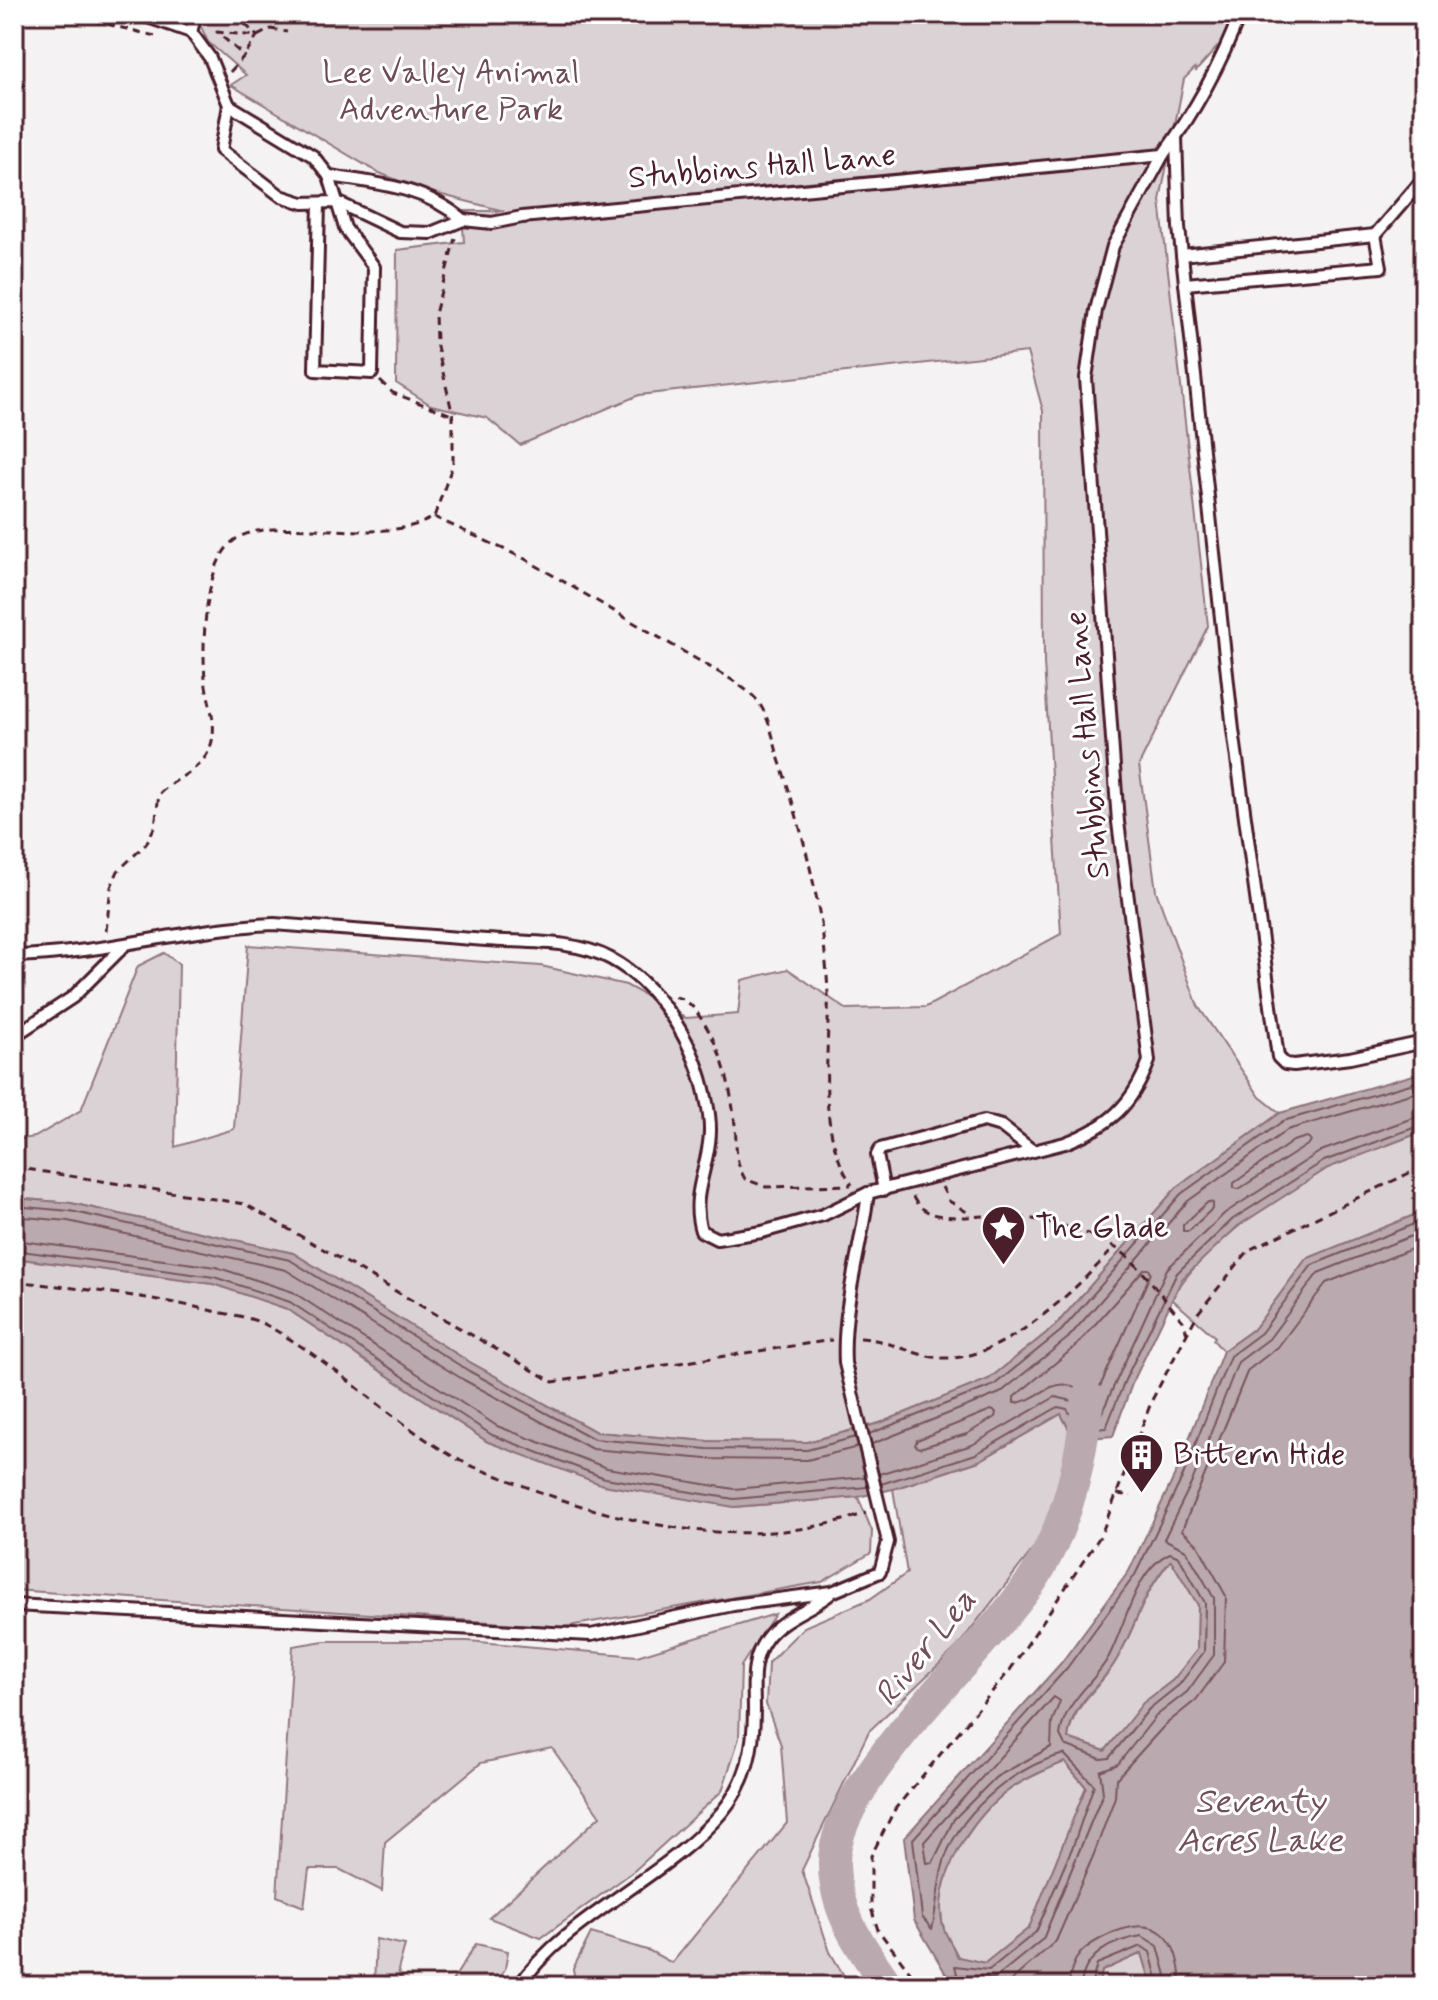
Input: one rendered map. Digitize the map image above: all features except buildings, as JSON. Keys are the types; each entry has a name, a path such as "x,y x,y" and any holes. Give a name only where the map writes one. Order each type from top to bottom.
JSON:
{"lane":[{"path":"139,14 191,32 210,58 229,105 221,150 281,196 303,203 337,202 400,232 431,233 463,220 442,201 386,184 329,176"},
{"path":"191,32 196,14"},
{"name":"Stubbins Hall Lane","path":"653,994 684,1038 703,1087 709,1143 697,1188 695,1213 701,1231 717,1239 762,1232 823,1215 868,1193 908,1185 1093,1132 1138,1090 1149,1061 1118,822 1086,378 1096,310 1113,246 1163,155 1195,112 1224,56 1240,14"},
{"path":"229,105 313,156 329,176 345,228 374,267 372,373 315,370 319,204"},
{"path":"1176,137 1182,255 1233,730 1278,1057 1285,1064 1294,1065 1350,1058 1424,1042"},
{"name":"Stubbins Hall Lane","path":"463,220 492,223 538,215 1163,155"},
{"path":"1182,255 1375,235 1424,178"},
{"path":"1185,284 1381,267 1375,235"},
{"path":"14,956 102,949 212,929 274,924 583,949 610,958 653,994"},
{"path":"14,1036 73,997 125,946"},
{"path":"884,1190 877,1155 880,1149 984,1121 1001,1126 1033,1151"},
{"path":"14,1605 591,1635 733,1605 832,1592 880,1572 888,1542 845,1363 844,1338 845,1314 868,1193"},
{"path":"519,1986 529,1970 553,1948 642,1881 722,1812 744,1778 753,1744 751,1683 764,1643 784,1623 814,1607 832,1592"}],"path":[{"path":"66,14 162,38"},
{"path":"235,14 257,36"},
{"path":"221,85 257,36 271,29 287,32"},
{"path":"244,56 217,32 257,36"},
{"path":"102,949 111,887 118,871 146,844 155,826 159,794 202,762 210,748 213,711 205,679 207,610 212,575 221,555 234,540 253,531 358,532 418,526 434,517 453,464 453,416 436,342 435,314 450,253 463,220"},
{"path":"372,373 393,393 453,416"},
{"path":"434,517 525,559 719,672 757,699 797,815 820,919 828,991 826,1099 837,1152 852,1185 766,1187 745,1179 736,1155 732,1099 714,1038 683,998 653,994"},
{"path":"921,1986 878,1930 871,1908 871,1856 895,1809 1010,1670 1101,1535 1152,1400 1214,1289 1249,1250 1424,1166"},
{"path":"14,1167 245,1204 553,1382 844,1338 871,1338 939,1358 961,1358 987,1349 1039,1316 1116,1248"},
{"path":"938,1175 949,1201 970,1214"},
{"path":"908,1185 916,1203 926,1212 938,1216 1009,1215 1057,1225 1097,1238 1116,1248 1183,1321 1187,1333"},
{"path":"14,1281 186,1304 261,1322 352,1382 453,1457 554,1497 613,1515 659,1526 746,1533 814,1527 882,1510"},
{"path":"1117,1494 1131,1496"}],"green space":[{"name":"Lee Valley Animal Adventure Park","path":"195,14 1247,14 1196,71 1195,68 1184,79 1160,200 1208,626 1139,765 1156,891 1198,1006 1260,1097 1280,1113 1176,1188 1055,1326 989,1379 880,1423 807,1442 708,1441 596,1432 473,1364 293,1253 71,1203 14,1198 14,1140 35,1137 81,1110 138,966 164,953 179,964 175,1147 234,1129 248,945 541,966 626,985 686,1018 738,1014 742,980 788,969 846,1009 926,1007 1061,934 1044,663 1043,411 1027,352 639,395 520,445 487,418 431,405 396,383 397,250 464,242 462,211 504,211 419,189 377,172 231,85 246,75 208,42"},
{"path":"1424,1131 1424,1211 1306,1259 1255,1328 1223,1351 1213,1340 1215,1337 1172,1299 1183,1281 1220,1242 1290,1189 1331,1166"},
{"path":"14,1258 213,1284 287,1309 488,1442 734,1507 858,1497 872,1531 871,1553 822,1582 563,1627 14,1590"},
{"path":"1061,1414 1074,1439 1041,1539 957,1647 869,1731 802,1870 830,1952 850,1986 576,1986 573,1969 591,1933 650,1951 672,1963 787,1823 781,1745 766,1704 768,1663 804,1627 870,1599 907,1573 893,1489 979,1461"},
{"path":"1171,1560 1198,1605 1197,1650 1173,1680 1143,1704 1105,1751 1068,1738 1075,1716 1114,1664 1152,1586"},
{"path":"775,1614 741,1666 739,1738 722,1791 634,1871 541,1938 489,1918 600,1816 552,1748 481,1763 385,1842 382,1891 339,1869 309,1869 304,1907 277,1896 293,1646 324,1641 468,1641 637,1656"},
{"path":"1064,1761 1086,1787 1029,1928 985,1963 958,1957 944,1929 941,1911 948,1872 957,1852 982,1816 1009,1790"},
{"path":"376,1939 405,1945 398,1970 403,1986 374,1986"},
{"path":"476,1944 508,1951 505,1969 494,1986 449,1986"},
{"path":"1142,1953 1152,1986 1098,1986 1102,1971"},
{"path":"283,1981 374,1986 283,1986"}],"water":[{"path":"1424,1072 1424,1131 1328,1168 1238,1226 1182,1279 1132,1384 1113,1436 1074,1439 1061,1414 979,1461 858,1497 734,1507 603,1485 488,1442 287,1309 213,1284 14,1258 14,1198 71,1203 293,1253 473,1364 596,1432 708,1441 807,1442 880,1423 989,1379 1055,1326 1176,1188 1280,1113"},
{"name":"Seventy Acres Lake","path":"1424,1211 1424,1986 1152,1986 1142,1953 1102,1971 1098,1986 953,1986 914,1920 904,1838 1061,1663 1129,1571 1175,1475 1223,1351 1255,1328 1306,1259","holes":["1171,1560 1198,1605 1197,1650 1173,1680 1143,1703 1105,1751 1068,1738 1079,1706 1114,1664 1153,1585","1065,1762 1086,1787 1029,1928 985,1963 958,1957 944,1929 941,1911 948,1871 957,1852 995,1801 1022,1782"]}],"waterway":[{"name":"River Lea","path":"888,1986 852,1930 839,1899 834,1866 840,1832 857,1796 883,1757 1012,1606 1047,1555 1072,1490 1088,1397"}],"place":[{"name":"The Glade","path":"1004,1267"},
{"name":"Bittern Hide","path":"1142,1494"}]}
